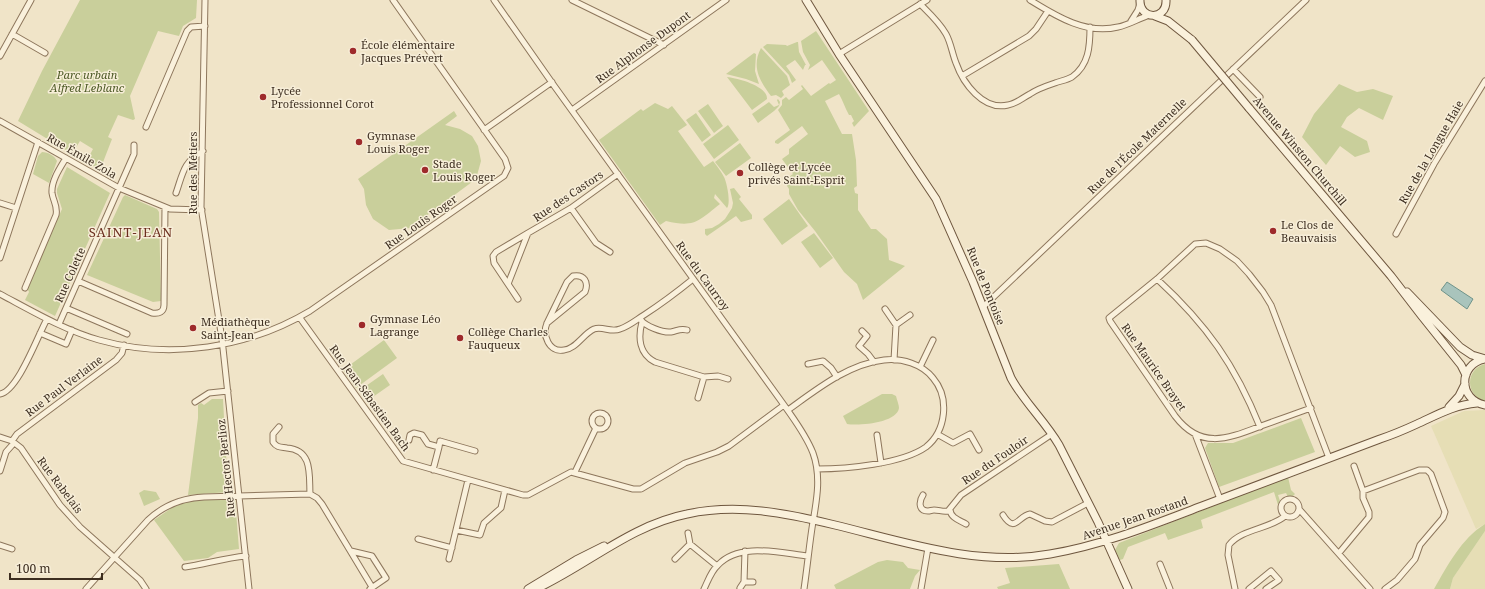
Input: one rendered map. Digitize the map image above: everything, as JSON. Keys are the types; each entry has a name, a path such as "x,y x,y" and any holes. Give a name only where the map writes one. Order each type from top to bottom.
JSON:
{"street":[{"path":"0,56 31,0"},
{"name":"Rue des Métiers","path":"205,0 202,210 223,345"},
{"name":"Rue Louis Roger","path":"0,294 47,319 100,340 124,345 173,349 203,348 223,345 262,334 300,318 507,173 507,162 393,0"},
{"name":"Rue du Caurroy","path":"494,0 786,408 808,442 817,469 817,495 804,589"},
{"path":"572,0 579,2 664,45"},
{"name":"Rue Alphonse Dupont","path":"572,110 726,0"},
{"name":"Rue de Pontoise","path":"806,0 839,54 933,194 953,236 1014,384 1052,434 1107,541 1128,589"},
{"path":"839,54 927,0"},
{"path":"1030,0 1067,21 1090,27 1115,28 1161,13 1166,4"},
{"name":"Rue de l'École Maternelle","path":"983,307 1306,0"},
{"path":"1140,1 1143,11 1152,15"},
{"path":"1128,23 1137,12 1140,1"},
{"path":"920,4 947,35 962,76 974,93 988,103 1000,106 1013,104 1033,92 1068,79 1074,75 1084,63 1088,52 1090,27"},
{"name":"Avenue Winston Churchill","path":"1166,4 1170,17 1184,30 1391,276 1460,347 1472,356 1485,359"},
{"path":"962,76 1031,34 1048,10"},
{"name":"Avenue Winston Churchill","path":"1152,15 1166,20 1192,40"},
{"path":"146,127 187,31 191,27 205,26"},
{"path":"12,34 45,53"},
{"path":"1233,69 1260,98"},
{"name":"Rue de la Longue Haie","path":"1396,234 1434,164 1485,81"},
{"path":"484,130 552,82"},
{"name":"Rue Émile Zola","path":"0,121 119,188 176,210 202,210"},
{"path":"0,258 37,141"},
{"name":"Rue Colette","path":"59,324 134,154 134,145"},
{"path":"176,193 188,162 203,151"},
{"path":"25,288 56,215 57,209 52,195 52,189 66,158"},
{"name":"Rue des Castors","path":"518,299 494,263 493,256 496,252 571,208 618,174"},
{"path":"0,203 16,208"},
{"path":"78,281 152,313 159,313 162,311 164,305 165,207"},
{"path":"571,208 596,242 610,252"},
{"name":"Rue des Castors","path":"508,284 528,234"},
{"name":"Rue Maurice Brayet","path":"1311,408 1226,438 1209,438 1195,434 1182,424 1175,416 1109,320 1110,316 1157,280 1192,246 1198,243 1213,245 1232,257 1253,279 1268,300 1311,408 1329,458"},
{"path":"547,323 585,292 587,285 584,278 576,276 569,279 547,323 545,330 546,339 551,346 558,350 569,349 592,330 600,328 613,330 620,329 640,320 693,279"},
{"name":"Avenue Winston Churchill","path":"1391,276 1420,316 1461,366 1466,375"},
{"path":"1157,280 1189,310 1215,342 1242,387 1260,427"},
{"path":"66,308 127,334"},
{"path":"885,309 896,325 894,360"},
{"path":"896,325 910,315"},
{"name":"Rue Jean-Sébastien Bach","path":"300,318 402,461 525,495 568,473 575,472"},
{"path":"0,394 8,391 17,380 47,319"},
{"path":"640,320 650,327 667,332 681,329 687,330"},
{"path":"640,320 640,341 645,354 654,362 704,377 718,376 728,379"},
{"path":"40,333 66,344 72,330"},
{"path":"862,331 867,336 859,346 874,362"},
{"path":"920,367 933,340"},
{"name":"Rue Paul Verlaine","path":"0,471 6,452 19,432 116,360 120,356 124,345"},
{"name":"Rue Hector Berlioz","path":"223,345 249,589"},
{"path":"1466,375 1472,364 1485,359"},
{"path":"596,428 575,472 633,489 641,489 685,463 718,452 729,446 824,384 874,362 894,360 907,362 920,367 933,378 942,394 943,417 936,434 930,442 920,450 881,463 853,468 817,469"},
{"path":"808,364 823,361 831,368 837,377"},
{"name":"Avenue Jean Rostand","path":"1444,411 1456,399 1464,384 1466,375"},
{"path":"698,398 704,377"},
{"path":"1464,384 1468,394 1477,403 1485,405"},
{"path":"195,402 211,392 228,391"},
{"name":"Avenue Jean Rostand","path":"528,589 576,560 668,519 690,513 715,510 757,510 813,520 928,548 984,557 1024,558 1076,550 1107,541 1409,428 1460,405 1477,403"},
{"path":"279,427 273,434 273,442 278,447 296,449 303,454 308,464 310,494"},
{"path":"409,440 410,435 414,433 422,435 428,444 439,446"},
{"path":"936,434 953,443 970,434 979,450"},
{"name":"Rue du Fouloir","path":"950,510 961,495 1052,434"},
{"path":"1195,434 1220,499"},
{"path":"877,436 881,463"},
{"path":"0,437 13,442"},
{"path":"433,470 440,441 475,451"},
{"name":"Rue Rabelais","path":"13,442 25,454 66,512 84,531 140,580 146,589"},
{"path":"1339,553 1369,517 1369,512 1363,498 1363,491 1354,466"},
{"path":"1363,491 1419,470 1427,470 1432,474 1444,512 1443,518 1421,542 1415,559 1397,580 1385,589"},
{"path":"449,559 468,480"},
{"path":"456,530 480,535 484,523 501,508 505,490"},
{"path":"86,589 148,520 164,508 185,499 204,496 314,495 319,500 351,551 371,588 386,578 372,556 351,551"},
{"path":"923,495 920,500 922,508 925,510 946,512 950,510 953,517 966,524"},
{"path":"1286,516 1282,513 1282,503 1286,500 1295,500 1299,509 1370,589"},
{"path":"1003,515 1007,521 1013,523 1018,522 1024,516 1030,514 1045,521 1052,522 1088,503"},
{"path":"1235,589 1228,555 1228,548 1231,543 1240,536 1277,522 1286,516 1294,516 1299,509"},
{"path":"688,533 690,544 716,566"},
{"name":"Avenue Jean Rostand","path":"536,589 632,535"},
{"path":"418,539 452,548"},
{"path":"676,558 690,544"},
{"path":"0,545 12,549"},
{"path":"921,589 928,548"},
{"path":"740,588 744,582 745,551"},
{"path":"704,589 716,566 730,556 745,551 808,556"},
{"path":"185,567 222,559 246,556"},
{"path":"1160,564 1170,589"},
{"path":"1249,589 1271,571 1279,580 1266,589"},
{"path":"744,582 753,582"}],"shaded area":[{"path":"1485,410 1485,524 1476,529 1431,426 1464,411"},
{"path":"1485,531 1485,589 1450,589 1453,578"}],"green space":[{"name":"Parc urbain Alfred Leblanc","path":"80,0 197,0 196,18 183,26 179,36 158,31 130,96 135,119 133,120 118,115 108,137 112,139 100,170 86,162 93,149 80,141 72,154 18,121 42,71"},
{"path":"816,31 869,111 854,127 852,123 854,121 851,115 849,115 839,94 825,101 842,134 852,134 856,160 857,186 854,188 855,193 858,194 858,210 871,229 876,229 887,239 889,260 905,266 863,300 857,284 844,272 798,210 784,181 793,174 782,159 789,154 789,149 808,134 802,126 778,144 775,143 775,141 790,130 778,110 782,105 782,100 786,97 789,100 803,89 801,86 802,85 811,96 829,83 830,84 836,80 822,60 808,70 810,65 803,52 801,41"},
{"path":"797,42 799,52 806,65 803,70 795,60 786,66 796,80 792,83 789,75 763,47 767,44 787,46"},
{"path":"761,48 787,76 790,85 782,91 784,95 781,98 776,95 771,96 763,85 758,74 757,61"},
{"path":"754,53 756,54 755,71 759,84 726,74"},
{"path":"727,77 744,81 763,90 767,99 752,110"},
{"path":"1339,84 1357,92 1373,89 1393,96 1383,120 1359,108 1347,117 1341,127 1367,141 1370,152 1355,157 1340,146 1326,165 1302,137 1314,114"},
{"path":"778,99 780,102 779,106 758,123 752,114 769,102 774,107 779,105"},
{"path":"655,103 668,109 672,106 687,125 678,131 704,167 713,161 723,175 729,198 727,208 715,194 714,198 720,204 696,222 684,224 666,221 660,225 599,140 641,109 643,111"},
{"path":"708,104 723,126 714,133 698,111"},
{"name":"Stade Louis Roger","path":"454,111 457,116 445,125 460,129 472,136 478,146 481,161 476,179 410,228 389,230 373,219 366,205 364,189 358,179"},
{"path":"696,113 711,135 702,142 686,120"},
{"path":"728,125 739,140 714,159 703,144"},
{"path":"740,143 751,158 726,176 715,162"},
{"path":"42,152 55,157 57,161 49,183 33,174 38,156"},
{"path":"67,167 110,193 55,316 25,300 29,292 27,288 62,209 57,189"},
{"path":"734,188 741,197 739,199 752,215 752,219 741,222 736,216 707,236 705,234 705,229 712,228 719,224 725,219 732,208 733,203 730,189"},
{"path":"125,195 157,209 159,212 161,301 153,302 87,275"},
{"path":"789,199 808,226 782,245 763,219"},
{"path":"814,233 833,258 820,268 801,242"},
{"path":"384,340 397,358 356,388 343,370"},
{"path":"1485,364 1485,401 1478,398 1474,394 1470,382 1474,371 1478,367"},
{"path":"383,374 390,385 370,399 363,388"},
{"path":"882,394 892,394 896,396 899,408 897,413 885,420 868,424 847,424 843,416"},
{"path":"212,399 223,399 228,492 188,495 198,418 198,405 201,403 204,405"},
{"path":"1301,418 1315,452 1219,487 1205,448 1208,443 1233,443"},
{"path":"1288,477 1291,490 1295,494 1288,497 1286,493 1278,495 1280,501 1278,505 1274,492 1201,520 1203,528 1168,540 1165,533 1128,547 1123,559 1120,560 1115,550 1119,543"},
{"path":"144,490 156,492 160,499 144,506 139,493"},
{"path":"235,499 239,549 217,552 208,558 184,561 154,520 173,507 190,501"},
{"path":"1485,524 1485,531 1453,578 1450,589 1434,589 1462,545 1476,530"},
{"path":"887,560 903,562 908,568 920,570 915,576 910,589 836,589 834,585 878,562"},
{"path":"1059,564 1070,589 998,589 997,587 1010,583 1005,568"}],"water":[{"path":"1447,282 1473,299 1467,309 1441,290"}],"place":[{"name":"École élémentaire Jacques Prévert","path":"353,51"},
{"name":"Lycée Professionnel Corot","path":"263,97"},
{"name":"Gymnase Louis Roger","path":"359,142"},
{"name":"Stade Louis Roger","path":"425,170"},
{"name":"Collège et Lycée privés Saint-Esprit","path":"740,173"},
{"name":"Le Clos de Beauvaisis","path":"1273,231"},
{"name":"Gymnase Léo Lagrange","path":"362,325"},
{"name":"Médiathèque Saint-Jean","path":"193,328"},
{"name":"Collège Charles Fauqueux","path":"460,338"}],"district":[{"name":"SAINT-JEAN","path":"131,232"}]}
